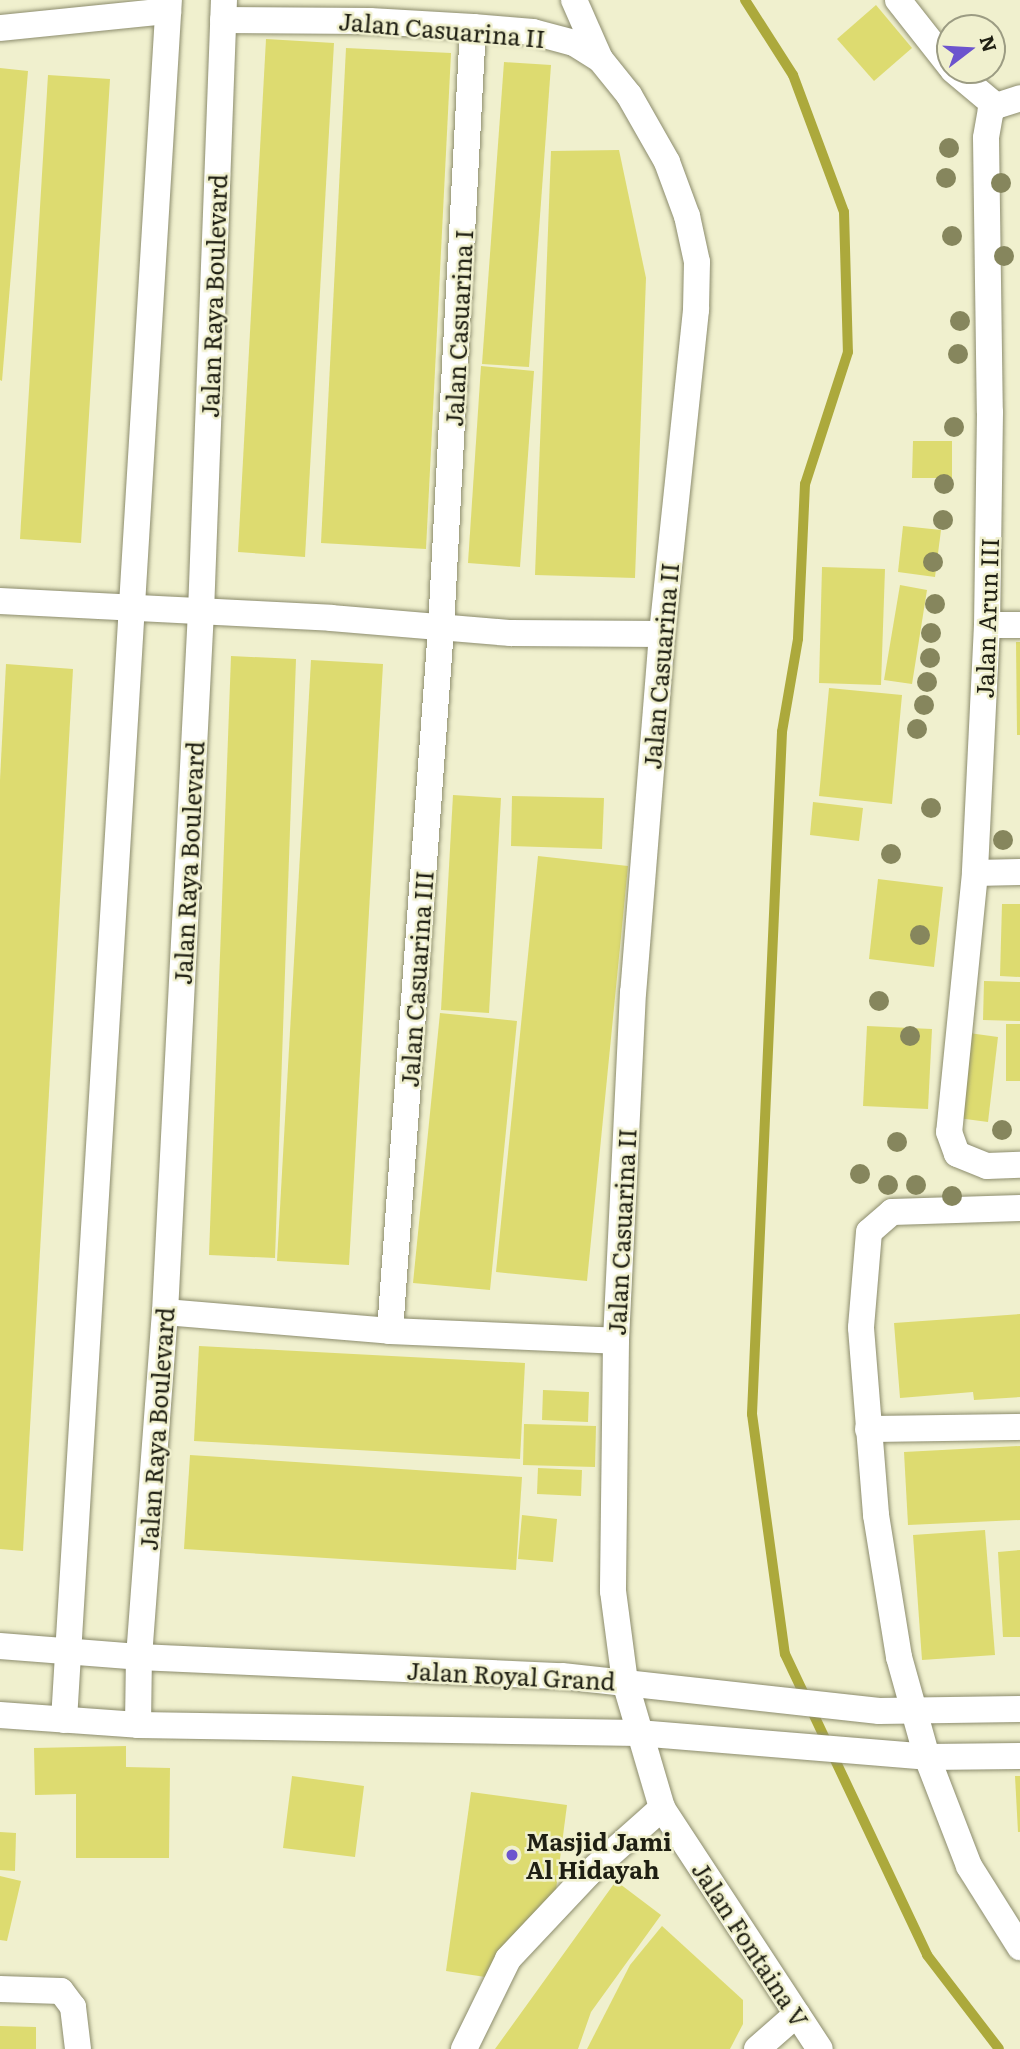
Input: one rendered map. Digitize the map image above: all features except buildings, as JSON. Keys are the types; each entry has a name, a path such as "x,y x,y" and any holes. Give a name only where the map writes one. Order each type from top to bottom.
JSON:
{"street":[{"path":"574,0 600,59"},
{"path":"898,0 936,48"},
{"path":"0,29 169,5 64,1720"},
{"name":"Jalan Casuarina II","path":"224,10 533,32 574,43 600,59 629,95 667,162 687,216 697,261 696,310 662,634 633,992 616,1341 613,1591 625,1682"},
{"name":"Jalan Raya Boulevard","path":"138,1725 139,1657 165,1312 201,612 224,10"},
{"name":"Jalan Casuarina I","path":"442,628 473,27"},
{"path":"978,84 1008,102"},
{"name":"Jalan Arun III","path":"1008,102 991,109 986,138 990,412 987,625 975,873 949,1132 957,1154 987,1166 1020,1165"},
{"path":"0,601 442,628 614,636 662,634"},
{"path":"987,625 1020,625"},
{"name":"Jalan Casuarina III","path":"390,1331 442,628"},
{"path":"975,873 1020,872"},
{"path":"1020,1209 908,1209 892,1212 869,1232 861,1328 868,1429 886,1599 914,1711 927,1757 969,1866 1020,1947"},
{"path":"165,1312 390,1331 616,1341"},
{"path":"868,1429 1020,1427"},
{"name":"Jalan Royal Grand","path":"0,1646 139,1657 625,1682 879,1711 1020,1709"},
{"name":"Jalan Fontaina V","path":"625,1682 662,1808 820,2049"},
{"path":"0,1715 138,1725 669,1734 927,1757 1020,1756"},
{"path":"464,2049 508,1959 589,1873 662,1808"},
{"path":"0,1989 61,1991 73,2007 85,2048"},
{"path":"757,2049 797,2014"}],"waterway":[{"path":"745,0 793,75 844,212 848,352 805,484 798,639 782,732 752,1414 785,1654 927,1955 999,2049"}],"place":[{"name":"Masjid Jami Al Hidayah","path":"512,1855"}]}
